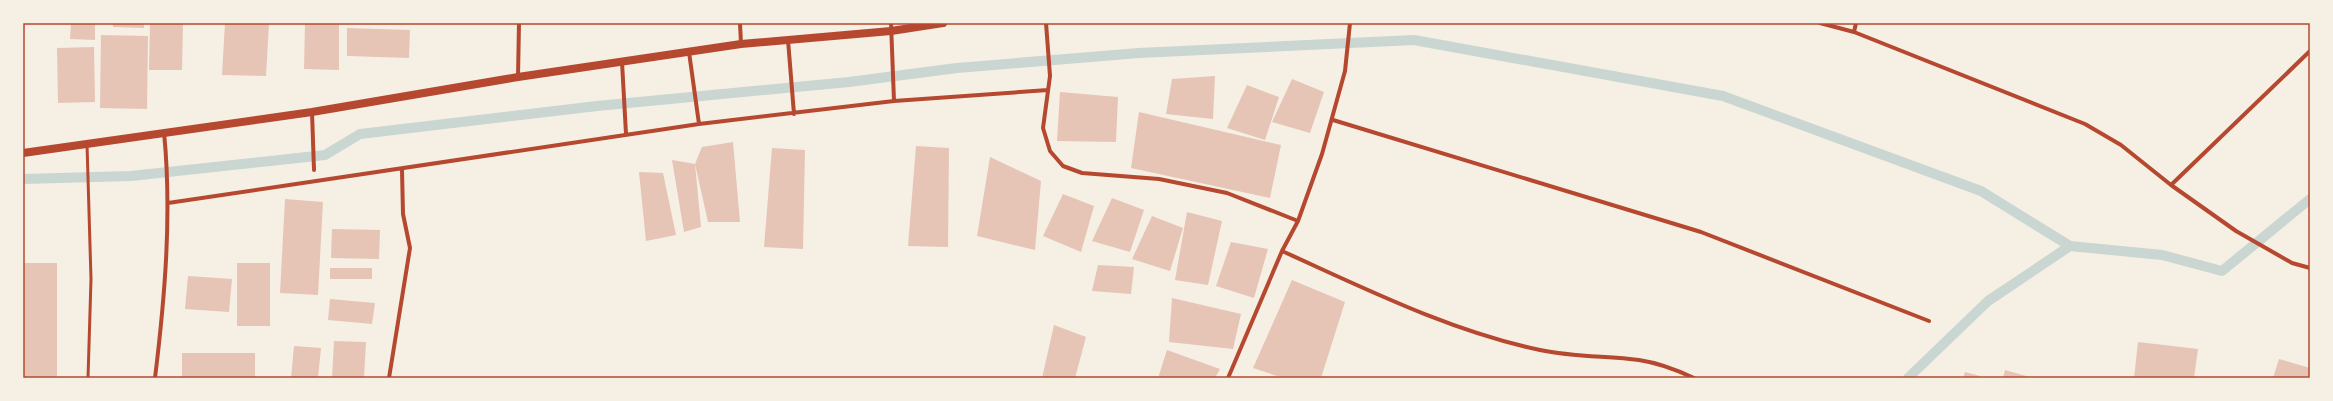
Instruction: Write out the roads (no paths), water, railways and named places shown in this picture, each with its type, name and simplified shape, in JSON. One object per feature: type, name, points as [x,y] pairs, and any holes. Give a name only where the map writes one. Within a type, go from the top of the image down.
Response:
[{"type":"main road","points":[[23,153],[87,142],[312,112],[518,77],[741,44],[788,40],[891,27],[943,23]]},
{"type":"street","points":[[518,77],[519,23]]},
{"type":"street","points":[[740,23],[741,44]]},
{"type":"street","points":[[1046,23],[1050,76],[1043,128],[1050,152],[1063,166],[1082,173],[1159,178],[1227,193],[1298,221]]},
{"type":"street","points":[[1228,378],[1282,251],[1298,221],[1333,120],[1345,71],[1350,23]]},
{"type":"street","points":[[1820,23],[1854,32],[2085,124],[2121,145],[2171,185],[2236,231],[2292,263],[2310,268]]},
{"type":"street","points":[[1854,32],[1856,23]]},
{"type":"street","points":[[891,27],[894,101]]},
{"type":"street","points":[[788,40],[794,114]]},
{"type":"street","points":[[2171,185],[2310,51]]},
{"type":"street","points":[[689,52],[699,124]]},
{"type":"street","points":[[622,62],[626,134]]},
{"type":"street","points":[[168,203],[402,170],[626,134],[699,124],[894,101],[1048,90]]},
{"type":"street","points":[[312,112],[314,170]]},
{"type":"street","points":[[1333,120],[1701,232],[1929,321]]},
{"type":"street","points":[[155,378],[167,252],[167,155],[164,132]]},
{"type":"street","points":[[389,378],[410,248],[404,214],[402,170]]},
{"type":"street","points":[[1282,251],[1406,306],[1500,339],[1541,350],[1639,360],[1672,368],[1694,378]]},
{"type":"lane","points":[[87,142],[89,164],[91,279],[88,378]]},
{"type":"waterway","points":[[23,179],[131,176],[325,155],[360,134],[597,106],[849,82],[957,68],[1139,53],[1414,40],[1723,96],[1981,191],[2070,246],[2162,255],[2222,271],[2310,199]]},
{"type":"waterway","points":[[1908,378],[1988,301],[2070,246]]}]
